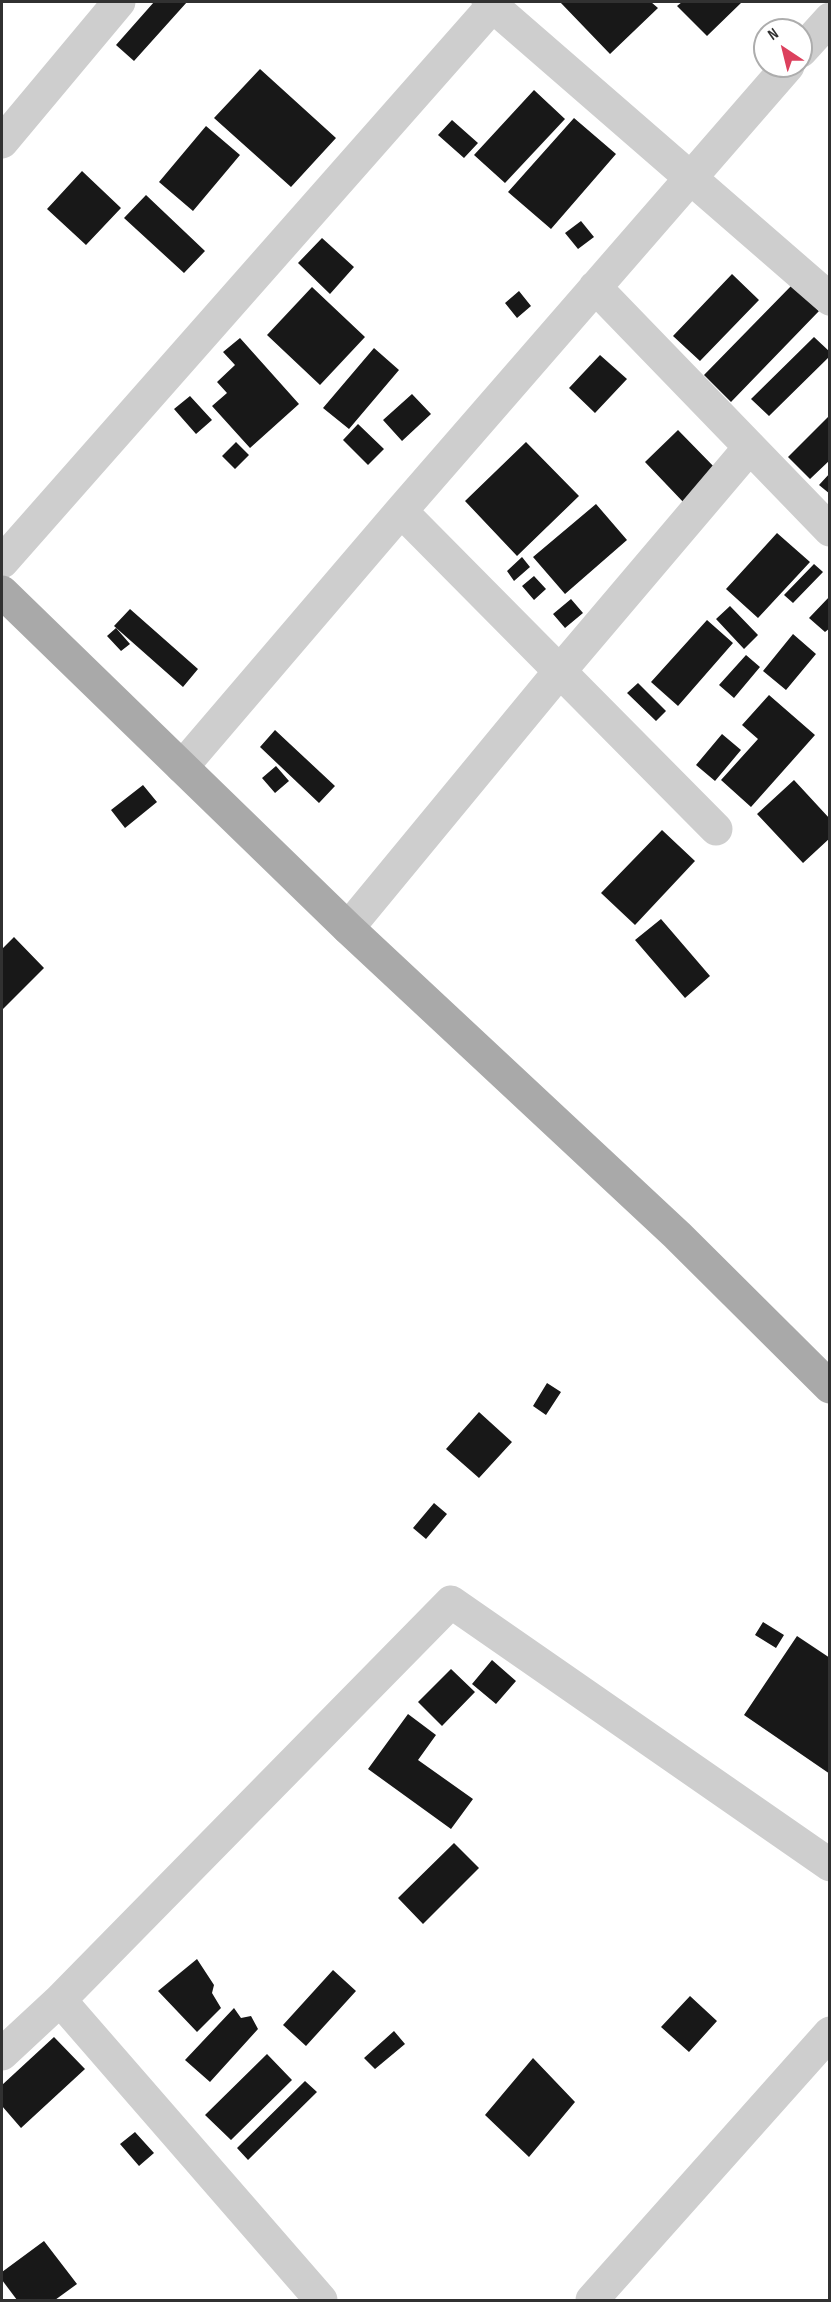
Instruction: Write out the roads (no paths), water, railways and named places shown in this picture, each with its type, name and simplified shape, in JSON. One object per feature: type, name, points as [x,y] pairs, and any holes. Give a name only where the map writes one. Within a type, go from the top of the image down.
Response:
[{"type":"main road","points":[[2,592],[348,928],[677,1235],[830,1387]]},
{"type":"street","points":[[2,142],[119,2]]},
{"type":"street","points":[[2,562],[492,3],[830,299]]},
{"type":"street","points":[[813,38],[830,19]]},
{"type":"street","points":[[182,768],[401,511],[778,78]]},
{"type":"street","points":[[595,287],[830,530]]},
{"type":"street","points":[[348,928],[560,671],[750,447]]},
{"type":"street","points":[[401,511],[716,829]]},
{"type":"street","points":[[2,2054],[60,2000],[451,1602],[830,1865]]},
{"type":"street","points":[[60,2000],[321,2301]]},
{"type":"street","points":[[592,2301],[830,2033]]}]
